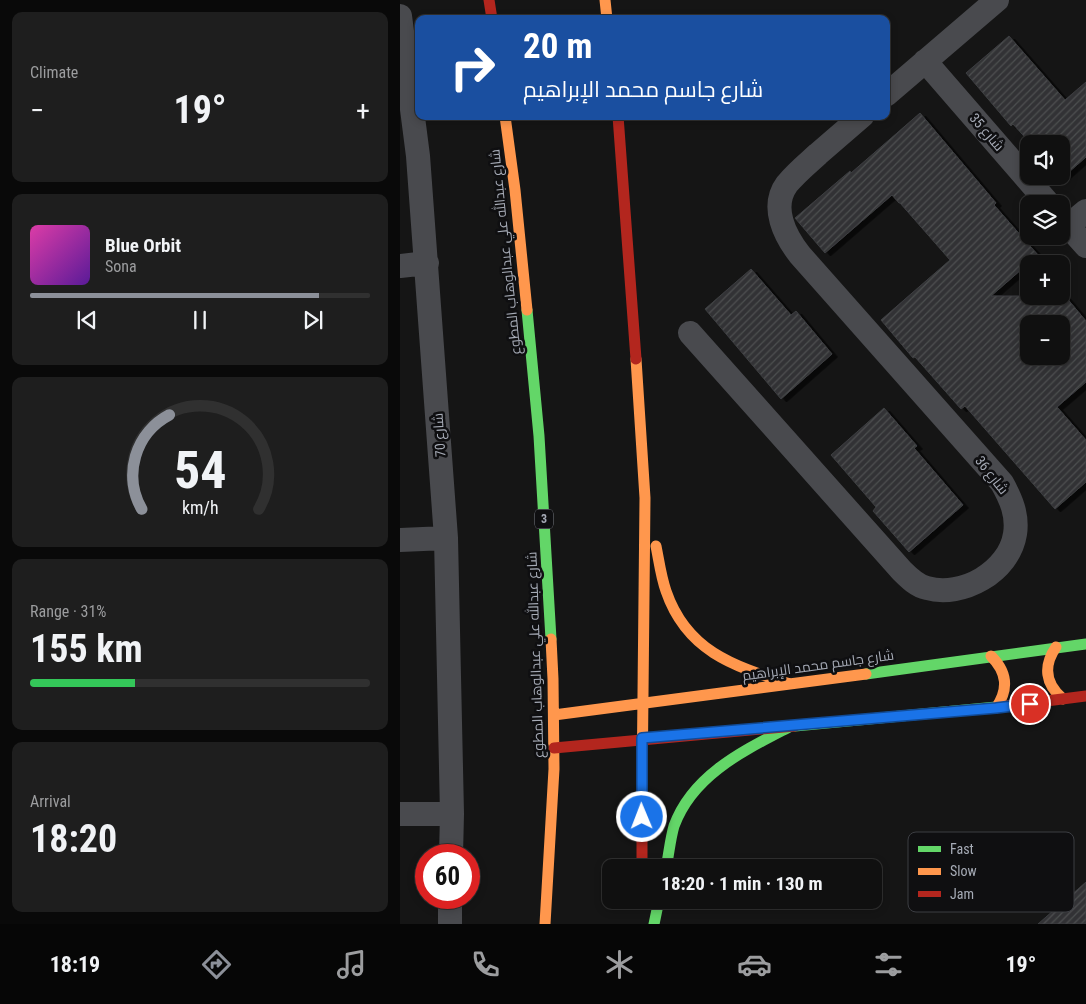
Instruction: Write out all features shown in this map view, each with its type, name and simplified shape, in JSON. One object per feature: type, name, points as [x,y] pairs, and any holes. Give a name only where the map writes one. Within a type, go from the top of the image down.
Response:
[{"type":"main road","points":[[489,0],[491,15]]},
{"type":"main road","points":[[605,0],[607,15]]},
{"type":"main road","name":"شارع عبدالله علي عبدالوهاب المطوع","points":[[506,120],[515,190],[539,436],[554,715],[545,924]]},
{"type":"main road","points":[[618,120],[645,498],[642,859]]},
{"type":"main road","points":[[645,498],[665,590],[678,619],[688,632],[699,644],[720,659],[732,665],[790,684]]},
{"type":"main road","name":"شارع جاسم محمد الإبراهيم","points":[[554,715],[1086,644]]},
{"type":"main road","points":[[1056,647],[1048,660],[1046,675],[1049,685],[1063,699]]},
{"type":"main road","points":[[991,656],[1004,671],[1006,681],[1006,691],[996,708]]},
{"type":"main road","points":[[554,748],[642,738],[996,708],[1086,696]]},
{"type":"main road","points":[[668,859],[675,824],[683,806],[698,785],[726,761],[791,726]]},
{"type":"main road","points":[[654,924],[657,909]]},
{"type":"street","points":[[890,92],[997,0]]},
{"type":"street","name":"شارع 70","points":[[400,16],[418,156],[446,538],[451,844]]},
{"type":"street","name":"شارع 35","points":[[925,61],[1041,195]]},
{"type":"street","name":"شارع 36","points":[[690,333],[912,581],[925,588],[956,590],[984,577],[1005,558],[1013,544],[1016,533],[1015,515],[1011,500],[1002,483],[800,255],[785,234],[781,222],[780,202],[786,186],[798,171],[857,120]]},
{"type":"street","points":[[1070,219],[1086,211]]},
{"type":"street","points":[[1070,228],[1086,246]]},
{"type":"street","points":[[400,266],[426,263]]},
{"type":"street","points":[[400,540],[446,538]]},
{"type":"street","points":[[400,814],[452,814]]},
{"type":"street","points":[[450,909],[450,924]]},
{"type":"building","points":[[1009,36],[1065,100],[1086,82],[1086,157],[1070,171],[1070,135],[1023,135],[1013,124],[1011,126],[966,73]]},
{"type":"building","points":[[920,113],[996,203],[994,205],[1020,235],[1020,245],[1029,245],[1038,255],[1020,255],[1020,271],[991,296],[1020,296],[1020,305],[1070,305],[1070,302],[1086,321],[1086,382],[1057,407],[1086,440],[1086,482],[1055,509],[965,406],[961,409],[915,357],[913,358],[881,320],[950,260],[900,203],[892,195],[825,253],[795,218],[850,171],[851,173]]},
{"type":"building","points":[[751,269],[791,315],[796,311],[832,354],[781,399],[705,309]]},
{"type":"building","points":[[884,408],[917,446],[914,448],[963,505],[909,552],[873,511],[876,507],[831,455]]},
{"type":"building","points":[[1086,882],[1086,924],[1038,924],[1052,912],[1074,912],[1074,892]]},
{"type":"traffic: fast","points":[[527,310],[539,436],[551,639]]},
{"type":"traffic: fast","points":[[866,674],[1086,644]]},
{"type":"traffic: fast","points":[[795,726],[1007,706]]},
{"type":"traffic: fast","points":[[667,859],[674,826],[683,808],[707,778],[739,754],[791,726]]},
{"type":"traffic: fast","points":[[654,924],[657,909]]},
{"type":"traffic: slow","points":[[605,0],[607,15]]},
{"type":"traffic: slow","points":[[506,120],[515,190],[527,310]]},
{"type":"traffic: slow","points":[[636,359],[645,498],[642,792]]},
{"type":"traffic: slow","points":[[656,546],[664,586],[675,612],[686,629],[715,654],[732,663],[790,684]]},
{"type":"traffic: slow","points":[[545,924],[554,769],[551,639]]},
{"type":"traffic: slow","points":[[1056,647],[1049,661],[1048,674],[1052,687],[1063,699]]},
{"type":"traffic: slow","points":[[991,656],[1000,668],[1004,681],[1003,694],[996,708]]},
{"type":"traffic: slow","points":[[554,715],[866,674]]},
{"type":"traffic: jam","points":[[489,0],[491,15]]},
{"type":"traffic: jam","points":[[618,120],[636,359]]},
{"type":"traffic: jam","points":[[1007,706],[1086,696]]},
{"type":"traffic: jam","points":[[554,748],[795,726]]},
{"type":"traffic: jam","points":[[642,792],[642,859]]},
{"type":"route","points":[[642,817],[642,738],[1030,704]]}]
